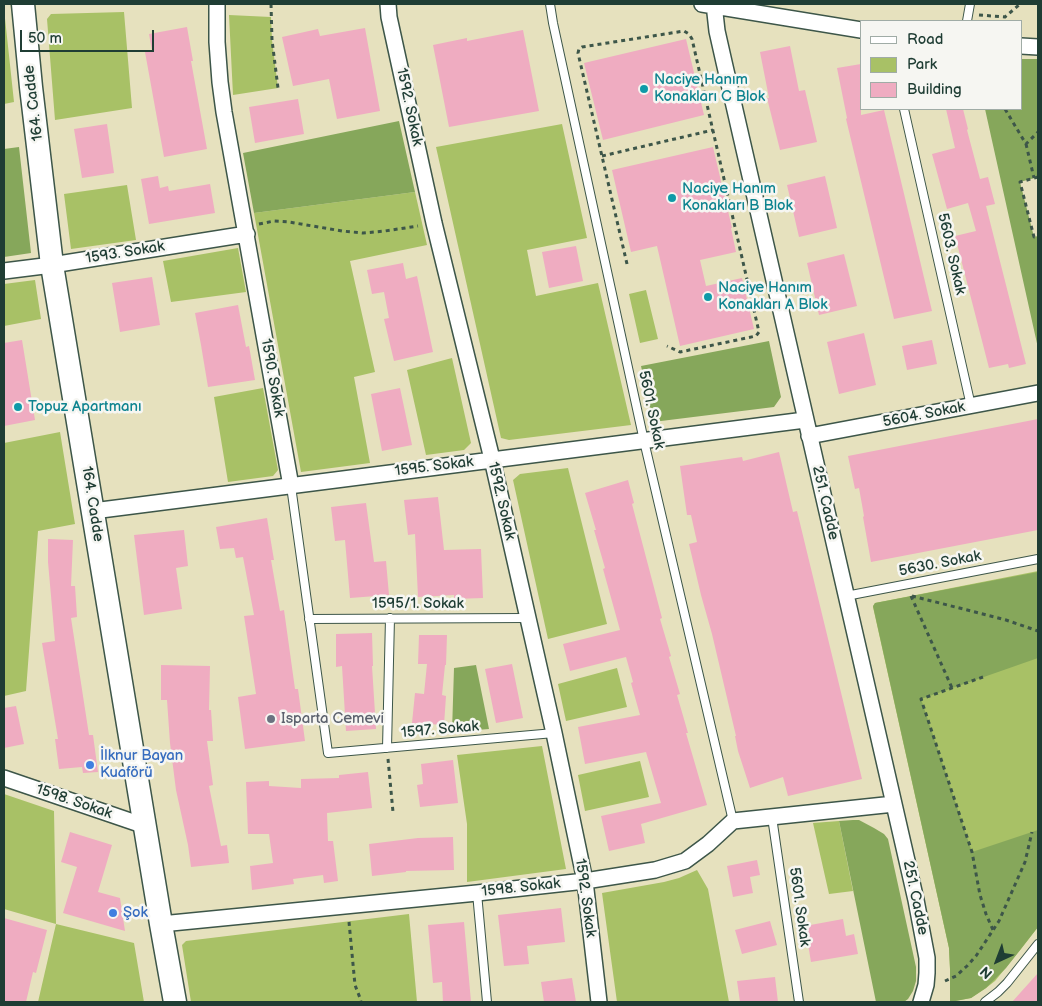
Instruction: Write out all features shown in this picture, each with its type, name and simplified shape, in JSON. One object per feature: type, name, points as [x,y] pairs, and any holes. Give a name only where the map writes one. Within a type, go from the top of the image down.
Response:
[{"type":"main road","name":"164. Cadde","points":[[23,4],[52,265],[161,924],[176,1002]]},
{"type":"street","name":"1590. Sokak","points":[[217,4],[220,82],[291,486]]},
{"type":"street","name":"1592. Sokak","points":[[388,4],[389,17],[434,223],[492,459],[554,733],[585,881],[599,1002]]},
{"type":"street","points":[[710,4],[860,30]]},
{"type":"street","name":"251. Cadde","points":[[710,4],[916,900],[927,958],[926,985],[921,1002]]},
{"type":"street","points":[[1022,46],[1038,47]]},
{"type":"street","name":"1593. Sokak","points":[[4,271],[52,265],[246,231]]},
{"type":"street","name":"5604. Sokak","points":[[809,436],[1038,393]]},
{"type":"street","name":"1595. Sokak","points":[[93,511],[805,420]]},
{"type":"street","name":"1598. Sokak","points":[[4,778],[145,826]]},
{"type":"street","points":[[734,821],[894,804]]},
{"type":"street","name":"1598. Sokak","points":[[161,924],[477,893],[585,881],[655,870],[685,861],[734,821]]},
{"type":"lane","name":"5601. Sokak","points":[[550,4],[644,441],[734,821]]},
{"type":"lane","points":[[968,17],[970,4]]},
{"type":"lane","name":"5603. Sokak","points":[[904,110],[971,406]]},
{"type":"lane","name":"1590. Sokak","points":[[291,486],[328,753]]},
{"type":"lane","name":"5630. Sokak","points":[[846,596],[1038,559]]},
{"type":"lane","points":[[387,748],[390,618]]},
{"type":"lane","name":"1595/1. Sokak","points":[[309,619],[527,618]]},
{"type":"lane","name":"1597. Sokak","points":[[328,753],[554,733]]},
{"type":"lane","name":"5601. Sokak","points":[[772,817],[799,1002]]},
{"type":"lane","points":[[477,893],[487,1002]]},
{"type":"lane","points":[[985,1002],[1007,983],[1038,944]]},
{"type":"path","points":[[271,4],[272,40],[278,88]]},
{"type":"path","points":[[968,17],[1005,17],[1020,4]]},
{"type":"path","points":[[627,264],[578,52],[582,47],[684,31],[692,39],[760,332],[756,336],[680,352],[667,346]]},
{"type":"path","points":[[1006,110],[1026,144],[1036,178],[1020,182],[1034,237],[1038,236]]},
{"type":"path","points":[[602,156],[713,130]]},
{"type":"path","points":[[1026,144],[1038,132]]},
{"type":"path","points":[[246,231],[274,221],[363,233],[434,223]]},
{"type":"path","points":[[952,688],[911,596],[1012,622],[1038,631]]},
{"type":"path","points":[[983,677],[921,699],[972,852],[980,895],[993,930]]},
{"type":"path","points":[[387,748],[393,812]]},
{"type":"path","points":[[945,981],[956,976],[976,956],[999,921],[1025,862],[1032,832]]},
{"type":"path","points":[[348,906],[355,985],[361,1002]]},
{"type":"green space","points":[[4,9],[14,102],[4,104]]},
{"type":"green space","points":[[124,12],[132,108],[55,120],[47,19],[51,14]]},
{"type":"green space","points":[[229,15],[271,17],[278,88],[233,95]]},
{"type":"green space","points":[[1022,59],[1038,59],[1038,177],[1020,182],[1034,237],[1038,236],[1038,348],[985,110],[1022,110]]},
{"type":"green space","points":[[399,121],[415,192],[254,213],[243,153]]},
{"type":"green space","points":[[562,124],[587,238],[527,250],[536,296],[598,283],[631,425],[509,440],[501,438],[436,147]]},
{"type":"green space","points":[[19,147],[31,253],[4,257],[4,149]]},
{"type":"green space","points":[[127,185],[136,240],[71,249],[64,194]]},
{"type":"green space","points":[[415,192],[427,245],[350,261],[375,372],[354,377],[370,463],[301,472],[254,213]]},
{"type":"green space","points":[[238,248],[246,292],[171,302],[163,261]]},
{"type":"green space","points":[[35,280],[41,319],[4,326],[4,284]]},
{"type":"green space","points":[[646,290],[658,339],[640,343],[629,294]]},
{"type":"green space","points":[[769,341],[781,397],[774,407],[653,422],[641,366]]},
{"type":"green space","points":[[452,358],[471,443],[464,450],[426,455],[407,370]]},
{"type":"green space","points":[[263,388],[278,470],[273,476],[228,482],[214,397]]},
{"type":"green space","points":[[60,432],[75,524],[38,531],[26,691],[4,696],[4,443]]},
{"type":"green space","points":[[568,468],[607,624],[548,639],[513,480],[520,474]]},
{"type":"green space","points":[[1038,571],[1038,927],[995,981],[971,998],[950,1002],[949,948],[873,607],[875,603]]},
{"type":"green space","points":[[1038,572],[1038,658],[921,699],[972,852],[1038,830],[1038,927],[1006,968],[986,988],[971,998],[950,1002],[949,948],[873,606],[875,603]]},
{"type":"green space","points":[[476,665],[489,729],[452,732],[454,668]]},
{"type":"green space","points":[[617,668],[627,707],[566,721],[558,684]]},
{"type":"green space","points":[[542,746],[566,869],[467,882],[467,824],[457,755]]},
{"type":"green space","points":[[640,761],[649,797],[585,811],[578,775]]},
{"type":"green space","points":[[4,794],[54,811],[56,924],[4,909]]},
{"type":"green space","points":[[859,820],[884,834],[888,839],[916,967],[916,981],[913,991],[904,1002],[876,1002],[839,821]]},
{"type":"green space","points":[[839,821],[853,891],[829,894],[813,823]]},
{"type":"green space","points":[[697,870],[708,889],[729,1002],[617,1002],[602,893],[664,882]]},
{"type":"green space","points":[[409,914],[417,1002],[191,1002],[182,945],[186,941]]},
{"type":"green space","points":[[56,924],[134,943],[144,1002],[38,1002]]},
{"type":"building","points":[[187,27],[193,61],[191,61],[207,149],[164,157],[145,52],[152,51],[149,34]]},
{"type":"building","points":[[365,28],[380,111],[337,119],[329,79],[293,86],[282,37],[318,29],[320,36]]},
{"type":"building","points":[[523,30],[539,111],[449,127],[433,45],[467,38],[467,41]]},
{"type":"building","name":"Naciye Hanım Konakları C Blok","points":[[686,39],[704,115],[603,140],[584,63]]},
{"type":"building","points":[[790,46],[799,91],[805,90],[817,142],[780,150],[767,98],[769,98],[760,52]]},
{"type":"building","points":[[860,64],[861,115],[884,110],[932,311],[894,319],[846,119],[837,68]]},
{"type":"building","points":[[298,99],[304,134],[255,143],[249,107]]},
{"type":"building","points":[[946,110],[963,110],[980,179],[988,177],[995,204],[986,206],[1026,364],[1009,368],[1008,364],[989,368],[955,236],[976,231],[968,203],[947,209],[932,154],[955,148]]},
{"type":"building","points":[[107,124],[114,173],[82,178],[74,129]]},
{"type":"building","points":[[713,147],[736,252],[700,260],[706,286],[742,278],[754,329],[680,346],[657,246],[631,252],[612,170]]},
{"type":"building","points":[[158,176],[160,188],[168,186],[169,191],[210,184],[215,213],[149,224],[141,179]]},
{"type":"building","points":[[825,176],[837,228],[799,237],[787,185]]},
{"type":"building","points":[[576,246],[583,281],[549,288],[542,252]]},
{"type":"building","points":[[844,254],[857,306],[819,315],[807,263]]},
{"type":"building","points":[[403,263],[406,279],[417,276],[433,352],[394,361],[384,319],[389,318],[384,292],[372,294],[367,270]]},
{"type":"building","points":[[152,277],[160,325],[120,332],[112,283]]},
{"type":"building","points":[[238,305],[246,347],[249,346],[255,380],[208,387],[195,313]]},
{"type":"building","points":[[864,333],[876,385],[839,394],[827,342]]},
{"type":"building","points":[[22,340],[35,420],[4,426],[4,343]]},
{"type":"building","points":[[932,340],[937,364],[907,370],[902,346]]},
{"type":"building","points":[[400,388],[412,445],[382,451],[371,394]]},
{"type":"building","points":[[1038,419],[1038,530],[871,562],[859,488],[855,489],[848,456]]},
{"type":"building","points":[[779,452],[793,512],[797,511],[862,779],[788,796],[783,777],[750,788],[738,751],[712,634],[689,544],[697,542],[691,515],[687,515],[680,466],[742,457],[743,461]]},
{"type":"building","points":[[628,480],[634,503],[632,504],[662,618],[660,619],[671,656],[669,657],[680,694],[677,695],[688,733],[686,733],[707,805],[641,824],[645,843],[609,851],[601,816],[661,803],[646,752],[585,764],[578,727],[640,715],[626,657],[570,671],[563,644],[620,630],[585,493]]},
{"type":"building","points":[[438,497],[444,550],[481,549],[483,598],[454,599],[454,595],[418,597],[415,534],[408,535],[404,500]]},
{"type":"building","points":[[366,503],[374,562],[386,561],[389,595],[350,598],[345,540],[335,541],[331,507]]},
{"type":"building","points":[[267,518],[274,560],[271,560],[280,611],[284,610],[295,689],[298,689],[305,741],[245,749],[238,697],[256,694],[244,616],[254,615],[243,557],[236,558],[234,548],[220,549],[216,527]]},
{"type":"building","points":[[184,530],[188,566],[176,568],[182,609],[144,615],[134,535]]},
{"type":"building","points":[[48,539],[73,540],[71,586],[75,586],[77,617],[71,618],[89,735],[93,735],[98,772],[83,773],[82,767],[59,769],[55,739],[58,739],[42,643],[55,641],[48,562]]},
{"type":"building","points":[[372,633],[376,729],[346,731],[342,666],[336,667],[336,634]]},
{"type":"building","points":[[419,635],[447,635],[442,695],[446,696],[444,725],[412,723],[415,693],[424,694],[427,664],[418,664]]},
{"type":"building","points":[[512,664],[523,718],[496,723],[485,669]]},
{"type":"building","points":[[161,665],[210,666],[209,710],[211,710],[213,741],[207,741],[213,785],[209,786],[221,846],[227,845],[229,863],[191,867],[176,790],[167,700],[161,700]]},
{"type":"building","points":[[16,706],[24,744],[4,748],[4,708]]},
{"type":"building","points":[[453,760],[458,803],[420,807],[417,785],[423,784],[421,764]]},
{"type":"building","points":[[368,772],[372,808],[327,813],[328,841],[333,841],[338,881],[324,883],[323,875],[293,879],[294,884],[252,890],[250,866],[273,863],[269,834],[248,834],[246,782],[269,781],[269,786],[301,788],[301,779],[339,778],[339,775]]},
{"type":"building","points":[[70,832],[112,845],[98,892],[120,898],[125,931],[63,913],[77,867],[61,862]]},
{"type":"building","points":[[453,837],[454,870],[406,871],[372,876],[369,844],[418,838]]},
{"type":"building","points":[[757,860],[760,875],[750,877],[753,893],[733,897],[727,866]]},
{"type":"building","points":[[561,908],[565,942],[527,946],[529,964],[504,966],[498,915]]},
{"type":"building","points":[[4,918],[47,930],[36,973],[33,972],[26,1002],[4,1002]]},
{"type":"building","points":[[843,919],[846,936],[854,934],[858,954],[811,962],[805,926]]},
{"type":"building","points":[[770,921],[777,945],[742,954],[735,930]]},
{"type":"building","points":[[464,922],[471,1002],[443,1002],[442,982],[433,983],[428,925]]},
{"type":"building","points":[[1038,973],[1038,1002],[1012,1002]]},
{"type":"building","points":[[775,977],[778,1002],[740,1002],[737,981]]},
{"type":"building","points":[[572,978],[576,1002],[544,1002],[541,982]]},
{"type":"place","name":"Naciye Hanım Konakları C Blok","points":[[644,89]]},
{"type":"place","name":"Naciye Hanım Konakları B Blok","points":[[672,198]]},
{"type":"place","name":"Naciye Hanım Konakları A Blok","points":[[708,297]]},
{"type":"place","name":"Topuz Apartmanı","points":[[18,407]]},
{"type":"place","name":"Isparta Cemevi","points":[[271,719]]},
{"type":"place","name":"İlknur Bayan Kuaförü","points":[[90,765]]},
{"type":"place","name":"Şok","points":[[113,913]]}]
